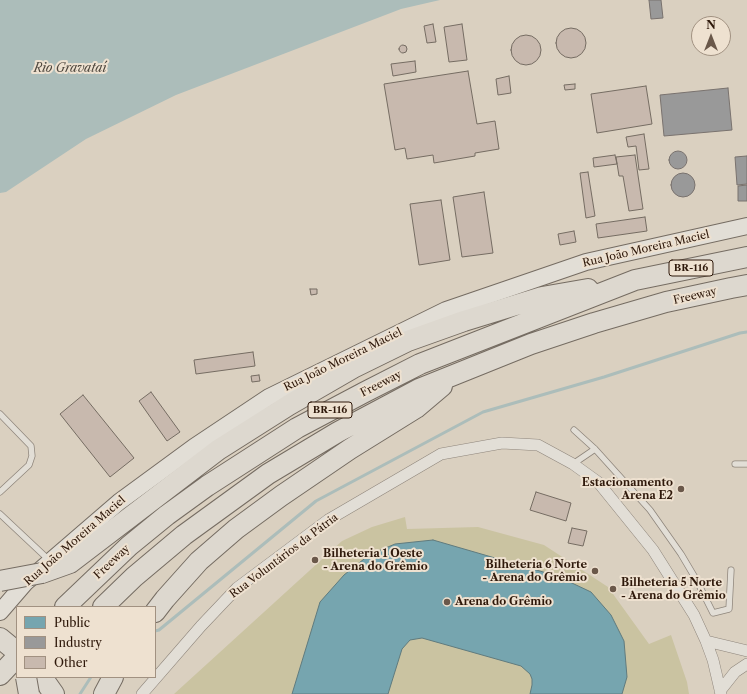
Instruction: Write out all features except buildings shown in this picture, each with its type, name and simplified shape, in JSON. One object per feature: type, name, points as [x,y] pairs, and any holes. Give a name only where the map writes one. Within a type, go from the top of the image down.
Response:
[{"type":"highway","name":"Freeway","points":[[66,606],[129,546],[166,515],[207,486],[297,428],[420,364],[635,280],[747,257]]},
{"type":"highway","points":[[0,581],[42,573],[70,563],[218,450],[289,405],[353,368],[408,341],[464,321],[542,297],[635,280]]},
{"type":"highway","name":"Freeway","points":[[104,606],[134,577],[184,535],[268,474],[345,428],[419,389],[531,344],[594,323],[666,302],[747,285]]},
{"type":"highway","points":[[160,606],[199,562],[236,529],[350,449],[416,408],[455,374]]},
{"type":"highway","points":[[0,638],[16,651]]},
{"type":"highway","points":[[0,676],[16,658]]},
{"type":"highway","points":[[26,678],[29,694]]},
{"type":"highway","points":[[18,694],[33,678]]},
{"type":"highway","points":[[43,678],[54,694]]},
{"type":"highway","points":[[104,694],[113,678]]},
{"type":"street","name":"Rua João Moreira Maciel","points":[[0,612],[25,583],[119,502],[194,447],[269,397],[446,310],[586,262],[747,226]]},
{"type":"street","name":"Rua Voluntários da Pátria","points":[[145,691],[201,626],[237,588],[328,520],[441,454],[502,443],[538,445],[573,464]]},
{"type":"street","points":[[573,464],[598,482],[653,550],[694,615],[713,660],[720,692]]},
{"type":"street","points":[[706,641],[747,651]]},
{"type":"street","points":[[720,692],[735,672],[747,664]]},
{"type":"lane","points":[[0,414],[31,446],[32,456],[29,465],[0,492]]},
{"type":"lane","points":[[574,430],[595,449],[650,510],[665,530],[697,581],[713,613],[729,609],[730,570]]},
{"type":"lane","points":[[573,464],[595,449]]},
{"type":"lane","points":[[735,464],[747,464]]},
{"type":"lane","points":[[0,514],[51,561]]},
{"type":"shaded area","name":"Arena do Grêmio","points":[[405,517],[407,529],[478,527],[544,545],[608,587],[649,644],[671,635],[687,682],[689,694],[174,694],[342,541],[372,527]]},
{"type":"water","name":"Rio Gravataí","points":[[0,0],[440,0],[401,9],[176,95],[86,139],[6,192],[0,193]]},
{"type":"waterway","points":[[156,631],[159,630],[316,501],[483,412],[604,377],[747,332]]},
{"type":"waterway","points":[[80,694],[90,678]]},
{"type":"place","name":"Estacionamento Arena E2","points":[[681,489]]},
{"type":"place","name":"Bilheteria 1 Oeste - Arena do Grêmio","points":[[315,560]]},
{"type":"place","name":"Bilheteria 6 Norte - Arena do Grêmio","points":[[595,571]]},
{"type":"place","name":"Bilheteria 5 Norte - Arena do Grêmio","points":[[613,589]]},
{"type":"place","name":"Arena do Grêmio","points":[[447,602]]}]
